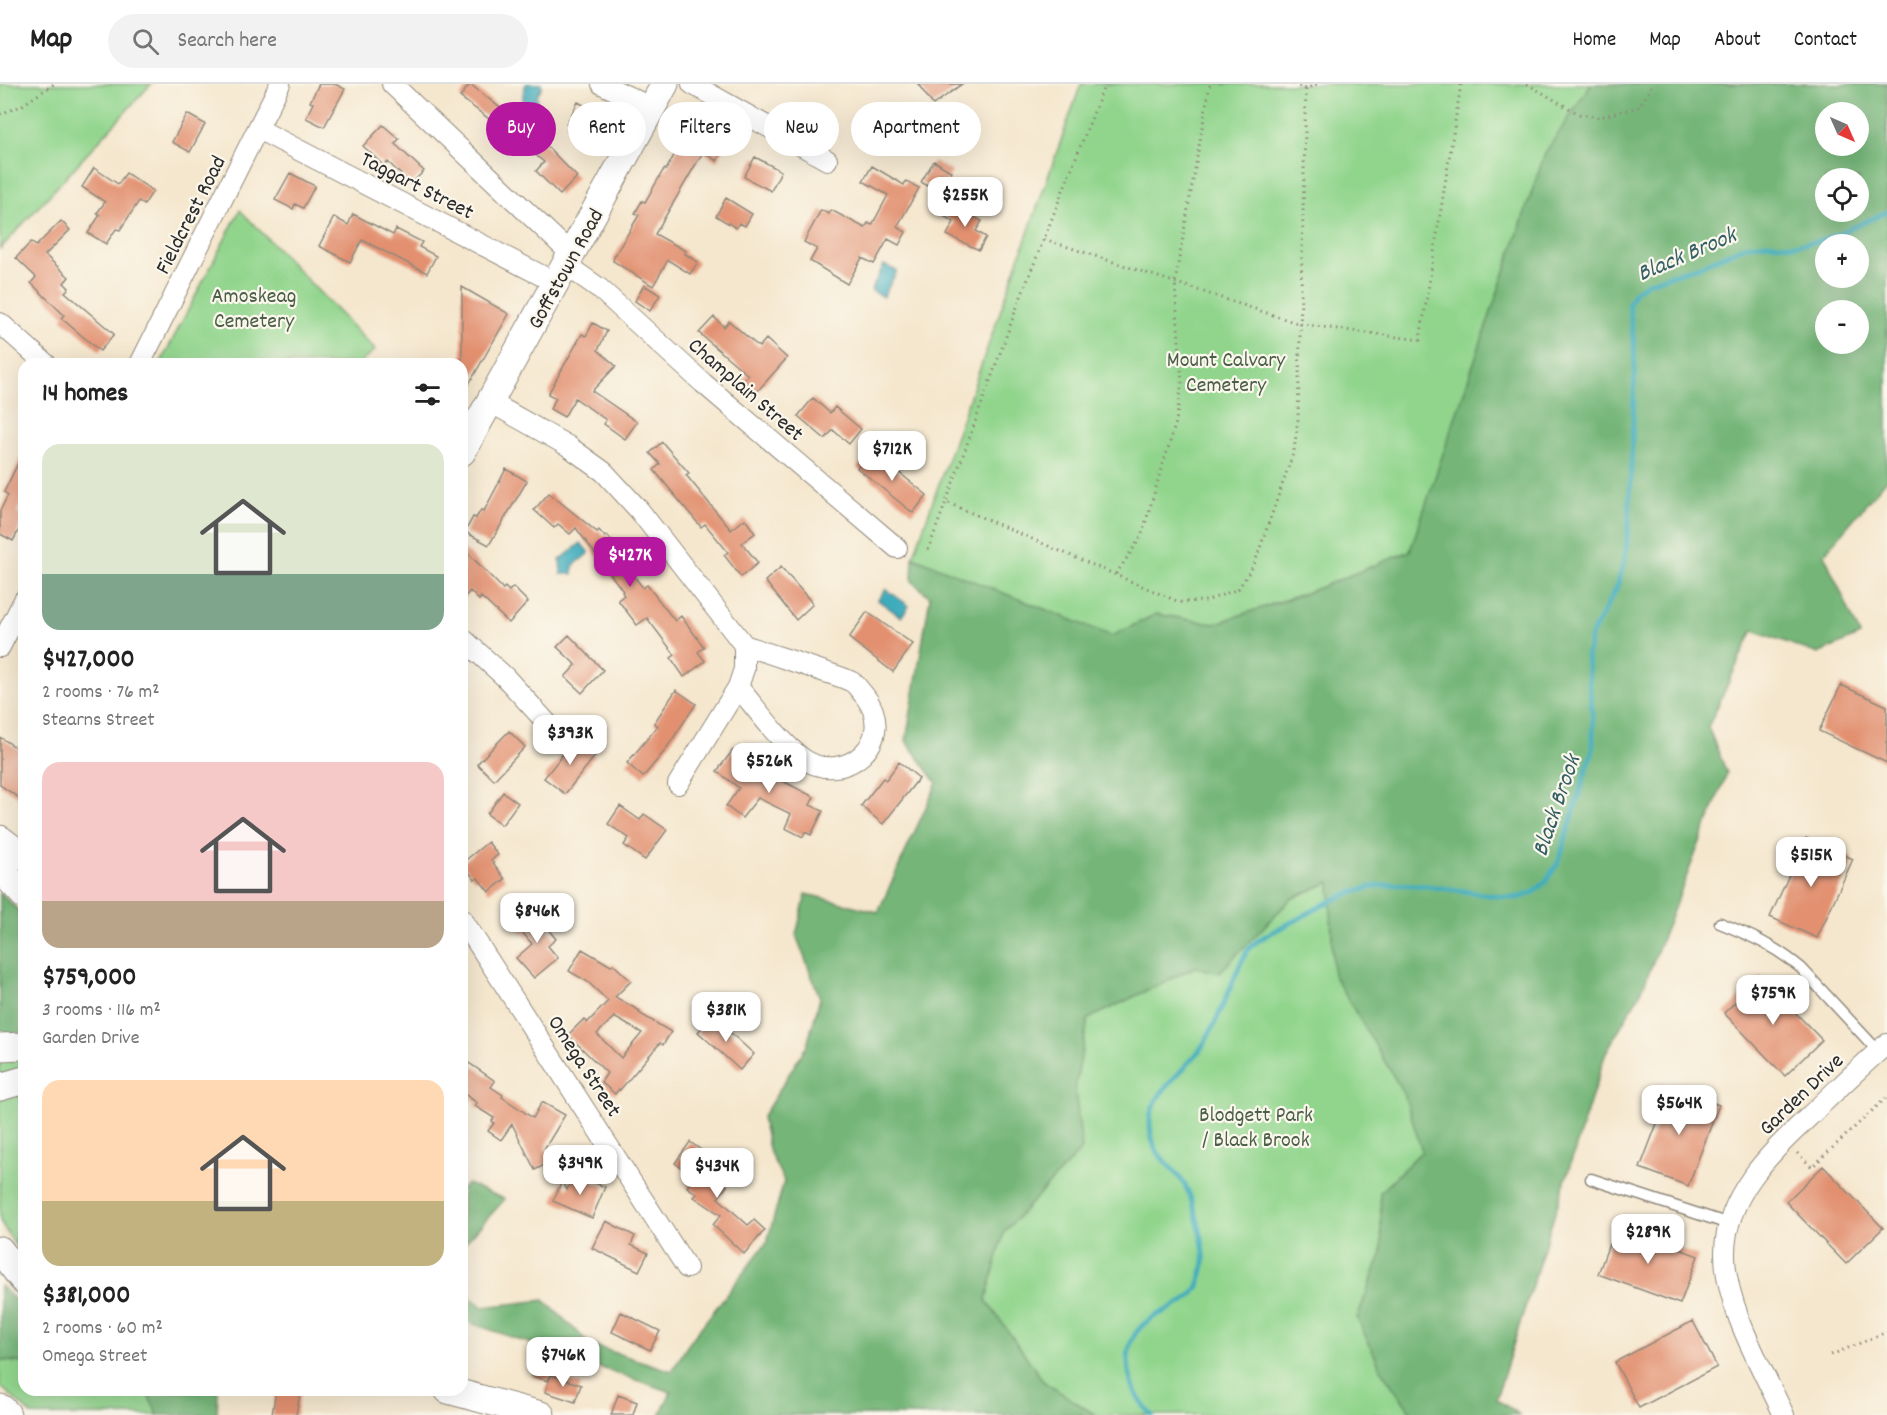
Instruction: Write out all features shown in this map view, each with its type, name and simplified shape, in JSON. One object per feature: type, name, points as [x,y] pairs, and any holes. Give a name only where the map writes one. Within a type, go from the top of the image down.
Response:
[{"type":"highway","points":[[0,1411],[4,1415]]},
{"type":"main road","name":"Goffstown Road","points":[[468,441],[665,84]]},
{"type":"main road","points":[[0,839],[18,852]]},
{"type":"main road","points":[[0,869],[18,888]]},
{"type":"main road","points":[[0,1047],[18,1046]]},
{"type":"main road","points":[[0,1087],[18,1082]]},
{"type":"main road","points":[[0,1250],[18,1273]]},
{"type":"main road","points":[[468,1395],[541,1415]]},
{"type":"street","name":"Fieldcrest Road","points":[[143,358],[280,84]]},
{"type":"street","points":[[392,84],[564,267]]},
{"type":"street","points":[[602,84],[652,108]]},
{"type":"street","points":[[692,84],[827,160]]},
{"type":"street","name":"Taggart Street","points":[[258,129],[564,267]]},
{"type":"street","name":"Champlain Street","points":[[564,267],[599,288],[728,405],[897,548]]},
{"type":"street","points":[[0,322],[39,358]]},
{"type":"street","points":[[490,402],[568,446],[604,472],[639,510],[744,645],[853,682],[868,701],[875,721],[874,740],[861,758],[846,765],[824,767],[803,759],[738,687]]},
{"type":"street","points":[[0,647],[18,612]]},
{"type":"street","points":[[468,643],[505,677],[558,735]]},
{"type":"street","points":[[678,784],[738,687],[744,669],[744,645]]},
{"type":"street","name":"Omega Street","points":[[468,928],[687,1268]]},
{"type":"street","name":"Garden Drive","points":[[1784,1415],[1746,1334],[1731,1294],[1725,1253],[1729,1224],[1747,1184],[1762,1164],[1779,1145],[1882,1048]]},
{"type":"lane","points":[[1720,923],[1759,939],[1788,957],[1882,1048]]},
{"type":"lane","points":[[1591,1179],[1729,1224]]},
{"type":"path","points":[[0,114],[21,106],[54,84]]},
{"type":"path","points":[[928,550],[1015,312],[1105,84]]},
{"type":"path","points":[[1116,574],[1141,537],[1176,422],[1182,383],[1174,282],[1210,84]]},
{"type":"path","points":[[1293,84],[1306,89],[1317,84]]},
{"type":"path","points":[[1044,239],[1300,324],[1420,340],[1461,84]]},
{"type":"path","points":[[1527,84],[1579,114],[1600,117],[1638,107],[1650,90],[1651,84]]},
{"type":"path","points":[[946,502],[1179,602],[1206,601],[1238,589],[1254,565],[1294,451],[1298,419],[1306,89]]},
{"type":"path","points":[[1797,1153],[1812,1167],[1887,1097]]},
{"type":"path","points":[[1831,1355],[1887,1332]]},
{"type":"green space","points":[[0,84],[151,84],[0,249]]},
{"type":"green space","name":"Mount Calvary Cemetery","points":[[1081,84],[1591,84],[1545,154],[1411,551],[1309,592],[1214,624],[1156,614],[1113,637],[913,557]]},
{"type":"green space","name":"Blodgett Park / Black Brook","points":[[1591,84],[1887,84],[1887,479],[1824,554],[1860,635],[1818,654],[1753,630],[1708,727],[1727,773],[1642,990],[1606,1052],[1496,1399],[1520,1415],[1413,1415],[1383,1373],[1357,1318],[1382,1252],[1380,1192],[1422,1151],[1404,1094],[1333,974],[1330,882],[1291,899],[1219,973],[1195,967],[1088,1019],[1075,1089],[1082,1149],[1004,1232],[986,1300],[1044,1382],[1096,1415],[660,1415],[671,1392],[468,1322],[468,1296],[483,1307],[544,1300],[591,1345],[672,1371],[689,1343],[767,1242],[784,1181],[770,1153],[762,1118],[807,1045],[820,998],[796,935],[806,894],[878,912],[937,783],[906,741],[930,597],[912,581],[913,557],[1112,636],[1156,614],[1214,624],[1309,592],[1410,551],[1545,153]]},
{"type":"green space","name":"Blodgett Park / Black Brook","points":[[1624,84],[1887,84],[1887,340],[1748,522],[1472,1391],[1502,1415],[918,1415],[1116,684],[1422,568]]},
{"type":"green space","name":"Amoskeag Cemetery","points":[[240,210],[375,350],[366,358],[163,358]]},
{"type":"green space","points":[[0,892],[18,910],[18,1036],[0,1036]]},
{"type":"green space","points":[[18,1055],[18,1070],[0,1076],[0,1059]]},
{"type":"green space","points":[[18,1092],[18,1230],[15,1245],[0,1221],[0,1097]]},
{"type":"green space","points":[[468,1184],[505,1199],[468,1239]]},
{"type":"green space","points":[[18,1230],[18,1248],[15,1245]]},
{"type":"green space","points":[[0,1286],[18,1302],[18,1362],[0,1360]]},
{"type":"green space","points":[[0,1360],[18,1362],[18,1396],[148,1396],[158,1415],[32,1415],[0,1386]]},
{"type":"green space","points":[[148,1396],[218,1396],[217,1415],[158,1415]]},
{"type":"water","points":[[526,84],[541,84],[537,102],[523,102]]},
{"type":"water","points":[[884,265],[897,271],[883,297],[871,290]]},
{"type":"water","points":[[581,543],[589,553],[573,566],[573,574],[561,574],[560,560]]},
{"type":"water","points":[[886,589],[909,606],[901,617],[878,600]]},
{"type":"building","points":[[319,84],[335,84],[345,89],[324,127],[306,118],[313,103],[310,102]]},
{"type":"building","points":[[470,84],[493,102],[486,102],[486,117],[460,97]]},
{"type":"building","points":[[918,84],[962,84],[937,102],[931,102]]},
{"type":"building","points":[[187,114],[205,124],[190,152],[172,142]]},
{"type":"building","points":[[383,125],[399,139],[395,144],[424,171],[411,184],[388,162],[384,166],[363,146]]},
{"type":"building","points":[[556,155],[577,177],[560,195],[536,171],[544,162],[537,156]]},
{"type":"building","points":[[674,156],[701,156],[655,234],[686,251],[684,253],[698,262],[690,274],[668,260],[653,286],[613,261],[639,215],[635,213],[642,201],[645,202],[664,169],[666,170]]},
{"type":"building","points":[[709,156],[720,156],[717,161]]},
{"type":"building","points":[[755,157],[781,171],[771,191],[744,177]]},
{"type":"building","points":[[934,161],[952,172],[939,193],[921,182]]},
{"type":"building","points":[[872,166],[904,185],[906,181],[919,188],[897,227],[906,232],[899,245],[888,239],[874,264],[862,258],[847,284],[810,261],[817,249],[804,242],[821,210],[829,214],[831,210],[865,228],[868,223],[872,225],[888,195],[863,181]]},
{"type":"building","points":[[94,168],[118,184],[126,173],[153,191],[144,205],[139,201],[120,230],[116,229],[106,244],[88,233],[100,215],[97,213],[105,202],[82,187]]},
{"type":"building","points":[[290,173],[315,186],[303,208],[295,204],[293,209],[275,200]]},
{"type":"building","points":[[726,198],[752,214],[745,226],[739,223],[736,228],[716,216]]},
{"type":"building","points":[[952,205],[982,221],[976,231],[986,237],[979,250],[947,235],[954,222],[945,217]]},
{"type":"building","points":[[353,214],[393,235],[396,229],[422,242],[419,247],[436,256],[427,273],[362,240],[350,262],[319,246],[334,217],[348,225]]},
{"type":"building","points":[[61,221],[70,230],[45,255],[69,277],[64,283],[69,288],[65,292],[114,334],[100,351],[61,318],[64,315],[31,283],[36,277],[16,258],[31,242],[36,246]]},
{"type":"building","points":[[644,285],[660,295],[650,311],[635,301]]},
{"type":"building","points":[[462,287],[509,314],[468,386],[468,358],[462,358]]},
{"type":"building","points":[[714,317],[724,327],[729,321],[759,347],[766,339],[787,358],[754,395],[741,383],[748,375],[699,333]]},
{"type":"building","points":[[593,323],[607,331],[598,350],[616,366],[592,391],[637,422],[625,439],[604,424],[606,420],[575,398],[564,417],[550,409],[556,398],[548,394],[582,334],[586,336]]},
{"type":"building","points":[[813,398],[830,413],[835,407],[861,429],[849,444],[833,430],[825,439],[798,416]]},
{"type":"building","points":[[662,442],[689,473],[686,475],[731,530],[745,519],[755,533],[742,543],[758,563],[741,577],[724,555],[728,552],[705,524],[701,527],[654,470],[660,464],[650,453]]},
{"type":"building","points":[[871,450],[927,495],[913,513],[857,468]]},
{"type":"building","points":[[18,463],[18,531],[13,541],[0,534],[0,511],[8,495],[4,492]]},
{"type":"building","points":[[506,469],[527,481],[489,545],[468,534],[468,526],[473,517],[476,518],[481,510],[484,511]]},
{"type":"building","points":[[549,493],[597,532],[599,530],[605,537],[607,535],[620,551],[617,554],[643,588],[647,585],[675,621],[681,616],[704,647],[698,652],[705,661],[684,677],[671,658],[675,655],[647,618],[637,625],[618,600],[624,595],[623,591],[576,528],[570,534],[558,524],[554,528],[534,510]]},
{"type":"building","points":[[468,553],[503,589],[505,587],[509,591],[513,587],[528,602],[509,623],[481,597],[479,600],[470,591],[468,593]]},
{"type":"building","points":[[781,567],[813,604],[796,620],[765,581]]},
{"type":"building","points":[[867,612],[913,644],[893,672],[849,638]]},
{"type":"building","points":[[569,635],[603,670],[582,693],[565,677],[576,665],[557,647]]},
{"type":"building","points":[[1841,685],[1887,706],[1887,763],[1819,731]]},
{"type":"building","points":[[676,690],[696,704],[664,752],[643,777],[627,763],[658,726],[654,723]]},
{"type":"building","points":[[509,731],[525,747],[494,780],[477,764]]},
{"type":"building","points":[[0,737],[18,749],[18,797],[0,785]]},
{"type":"building","points":[[572,737],[595,756],[565,794],[544,778],[565,752],[562,749]]},
{"type":"building","points":[[733,750],[749,762],[751,759],[775,777],[814,797],[810,805],[823,811],[811,835],[805,832],[803,837],[785,828],[791,814],[758,798],[742,818],[726,806],[739,788],[717,771]]},
{"type":"building","points":[[899,762],[919,778],[883,824],[861,806],[883,778],[886,780]]},
{"type":"building","points":[[503,792],[518,803],[502,825],[487,814]]},
{"type":"building","points":[[620,806],[640,820],[644,814],[667,830],[645,860],[624,845],[629,838],[608,824]]},
{"type":"building","points":[[1806,838],[1853,859],[1817,938],[1770,917]]},
{"type":"building","points":[[488,842],[498,855],[491,860],[505,879],[489,892],[478,878],[475,880],[468,871],[468,858]]},
{"type":"building","points":[[538,908],[552,924],[547,928],[556,939],[548,946],[558,958],[534,978],[516,958],[532,944],[517,926]]},
{"type":"building","points":[[582,949],[611,966],[613,964],[631,981],[615,997],[671,1032],[663,1045],[660,1043],[615,1094],[601,1082],[607,1073],[568,1035],[584,1019],[587,1023],[608,1001],[588,982],[569,971]],"holes":[[[614,1017],[642,1033],[621,1058],[597,1034]]]},
{"type":"building","points":[[1761,977],[1822,1040],[1785,1076],[1724,1013]]},
{"type":"building","points":[[712,1016],[754,1054],[740,1070],[698,1032]]},
{"type":"building","points":[[468,1064],[495,1081],[491,1087],[533,1118],[542,1102],[565,1115],[545,1148],[552,1161],[535,1170],[512,1124],[501,1140],[488,1131],[494,1123],[492,1121],[494,1118],[475,1106],[477,1103],[468,1096]]},
{"type":"building","points":[[1671,1087],[1719,1105],[1688,1186],[1640,1168]]},
{"type":"building","points":[[690,1142],[711,1157],[707,1164],[719,1172],[716,1177],[727,1186],[718,1198],[748,1225],[754,1220],[765,1230],[744,1254],[713,1225],[721,1215],[694,1197],[697,1194],[687,1187],[694,1177],[675,1163]]},
{"type":"building","points":[[1823,1166],[1883,1228],[1846,1264],[1786,1202]]},
{"type":"building","points":[[574,1174],[605,1187],[592,1218],[553,1201],[562,1181],[567,1190]]},
{"type":"building","points":[[606,1221],[635,1236],[631,1245],[648,1253],[639,1271],[592,1248]]},
{"type":"building","points":[[1616,1225],[1698,1256],[1680,1304],[1598,1274]]},
{"type":"building","points":[[621,1312],[660,1331],[650,1350],[612,1332]]},
{"type":"building","points":[[1693,1321],[1717,1367],[1639,1408],[1615,1362]]},
{"type":"building","points":[[537,1363],[552,1368],[548,1381],[532,1376]]},
{"type":"building","points":[[551,1375],[581,1385],[575,1402],[545,1392]]},
{"type":"building","points":[[618,1395],[637,1402],[633,1415],[611,1415]]},
{"type":"building","points":[[275,1396],[300,1396],[296,1415],[272,1415]]},
{"type":"waterway","name":"Black Brook","points":[[1152,1415],[1143,1405],[1131,1380],[1128,1354],[1132,1341],[1138,1330],[1149,1320],[1186,1300],[1198,1287],[1202,1276],[1204,1255],[1198,1224],[1186,1187],[1154,1145],[1151,1135],[1151,1111],[1163,1091],[1203,1045],[1248,950],[1264,936],[1322,906],[1364,889],[1401,884],[1420,885],[1517,898],[1533,893],[1545,882],[1558,863],[1593,749],[1587,656],[1591,636],[1617,587],[1625,558],[1629,520],[1635,370],[1629,304],[1635,291],[1649,282],[1700,266],[1748,245],[1768,243],[1795,245],[1824,240],[1887,212]]}]
